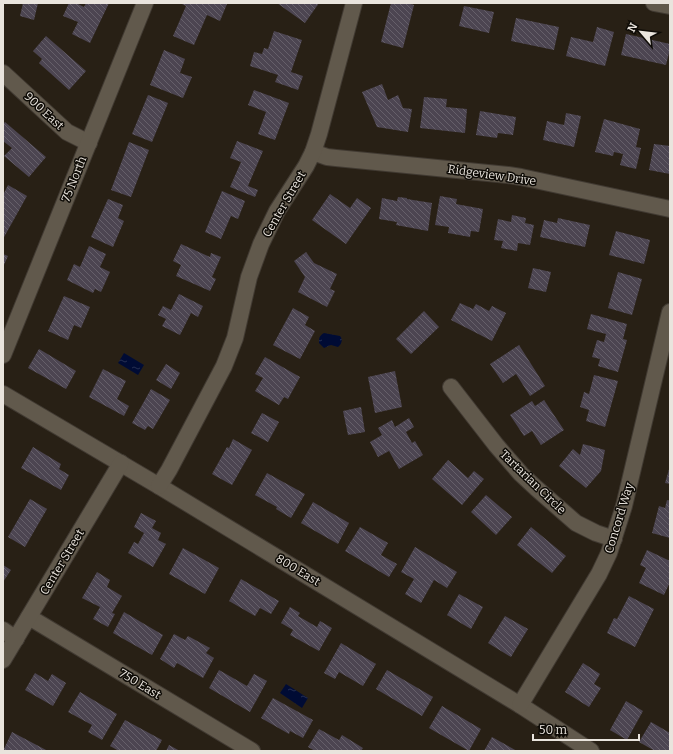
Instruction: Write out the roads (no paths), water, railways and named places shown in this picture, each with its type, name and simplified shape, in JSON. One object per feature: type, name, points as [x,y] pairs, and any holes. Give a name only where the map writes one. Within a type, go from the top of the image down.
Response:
[{"type":"street","name":"75 North","points":[[3,355],[145,3]]},
{"type":"street","name":"Center Street","points":[[160,486],[229,356],[235,338],[249,278],[268,228],[313,152],[354,3]]},
{"type":"street","points":[[654,3],[670,6]]},
{"type":"street","name":"900 East","points":[[3,73],[67,132],[88,143]]},
{"type":"street","name":"Ridgeview Drive","points":[[313,152],[336,158],[521,177],[670,209]]},
{"type":"street","name":"Concord Way","points":[[520,705],[599,574],[610,553],[624,506],[670,312]]},
{"type":"street","name":"Tartarian Circle","points":[[451,387],[496,445],[521,474],[536,488],[576,523],[596,533],[614,539]]},
{"type":"street","name":"800 East","points":[[3,394],[160,486],[520,705],[591,751]]},
{"type":"street","name":"Center Street","points":[[3,660],[9,634],[29,617],[121,463]]},
{"type":"street","name":"750 East","points":[[29,617],[252,751]]},
{"type":"water","points":[[324,333],[341,337],[342,340],[338,347],[331,345],[324,348],[319,343],[321,335]]},
{"type":"water","points":[[124,353],[144,365],[138,375],[118,363]]},
{"type":"water","points":[[286,684],[308,698],[302,708],[280,693]]}]
